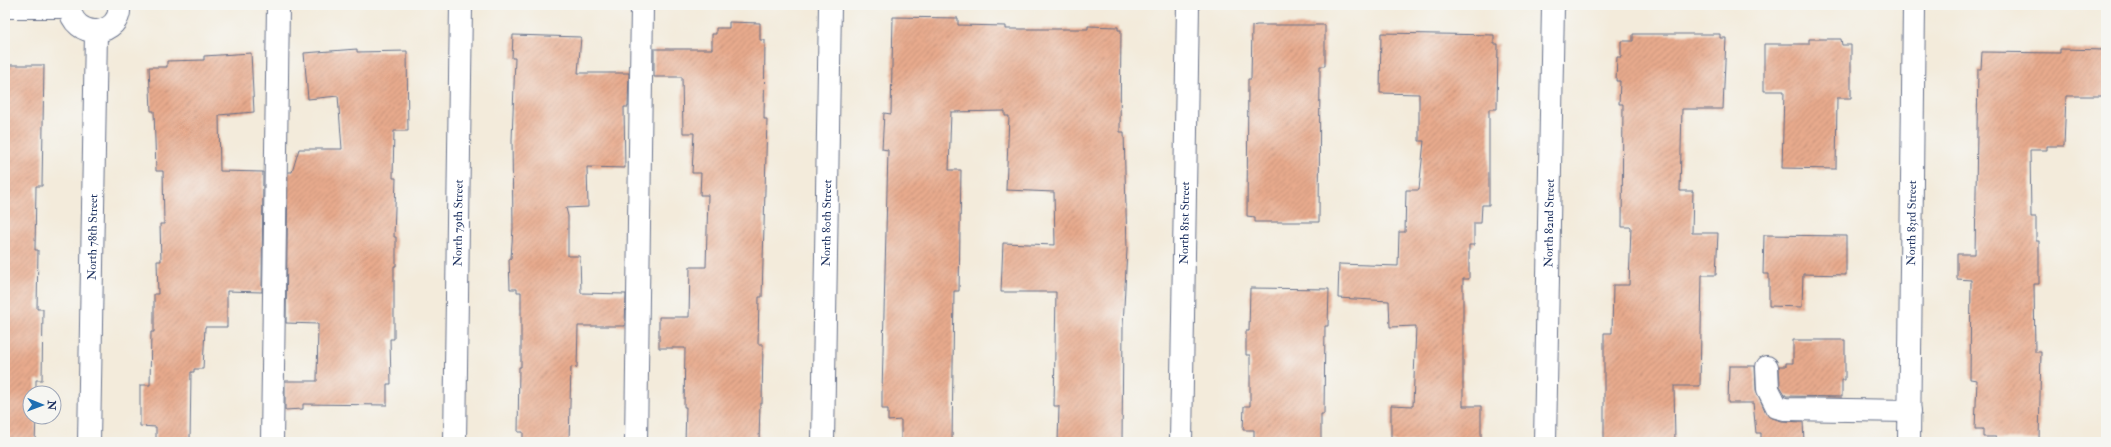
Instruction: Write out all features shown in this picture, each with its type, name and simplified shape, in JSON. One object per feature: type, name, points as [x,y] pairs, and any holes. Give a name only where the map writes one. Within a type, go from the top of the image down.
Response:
[{"type":"street","points":[[5,7],[69,6],[73,21],[79,27],[87,31],[96,32],[105,29],[112,24],[117,17],[119,5],[126,5]]},
{"type":"street","points":[[272,442],[278,5]]},
{"type":"street","name":"North 79th Street","points":[[455,442],[462,5]]},
{"type":"street","points":[[636,442],[642,5]]},
{"type":"street","name":"North 80th Street","points":[[823,442],[830,5]]},
{"type":"street","name":"North 81st Street","points":[[1181,442],[1188,5]]},
{"type":"street","name":"North 82nd Street","points":[[1545,442],[1553,5]]},
{"type":"street","name":"North 83rd Street","points":[[1909,442],[1914,5]]},
{"type":"street","name":"North 78th Street","points":[[89,442],[96,32]]},
{"type":"street","points":[[1767,367],[1768,389],[1777,406],[1785,409],[1910,411]]},
{"type":"building","points":[[893,17],[958,18],[958,25],[1006,26],[1006,29],[1088,29],[1088,26],[1118,27],[1118,30],[1121,30],[1120,132],[1124,132],[1127,249],[1123,326],[1122,442],[1058,442],[1059,406],[1054,406],[1056,292],[1001,292],[1003,243],[1055,245],[1054,192],[1006,190],[1009,116],[1005,116],[1005,111],[951,112],[949,170],[961,170],[959,291],[954,291],[952,442],[901,442],[901,420],[888,421],[888,409],[882,409],[882,393],[888,150],[882,149],[884,113],[891,114]]},
{"type":"building","points":[[729,22],[760,23],[760,40],[765,40],[764,119],[767,119],[762,297],[759,297],[758,344],[763,344],[762,404],[760,404],[759,442],[685,442],[685,348],[659,348],[659,317],[689,317],[690,267],[706,267],[708,195],[700,195],[701,173],[692,173],[694,133],[683,133],[682,77],[654,77],[654,49],[712,49],[712,34],[716,34],[716,28],[729,28]]},
{"type":"building","points":[[1325,25],[1325,66],[1320,66],[1319,222],[1255,222],[1255,217],[1247,216],[1248,79],[1251,79],[1252,26]]},
{"type":"building","points":[[1381,33],[1494,35],[1494,44],[1498,44],[1497,109],[1489,109],[1489,205],[1482,205],[1481,223],[1474,223],[1474,245],[1469,245],[1469,279],[1463,279],[1463,406],[1481,406],[1481,442],[1391,442],[1391,405],[1413,406],[1416,326],[1390,327],[1389,301],[1338,298],[1339,264],[1398,266],[1399,232],[1405,232],[1406,190],[1419,190],[1424,141],[1419,141],[1419,94],[1380,93]]},
{"type":"building","points":[[1633,34],[1720,34],[1720,38],[1726,38],[1723,109],[1682,109],[1680,191],[1693,191],[1692,233],[1718,233],[1716,275],[1702,275],[1700,386],[1674,386],[1675,442],[1604,442],[1604,333],[1612,333],[1613,285],[1629,285],[1631,227],[1622,227],[1623,104],[1619,104],[1620,81],[1616,81],[1617,57],[1621,57],[1621,41],[1633,41]]},
{"type":"building","points":[[513,35],[581,37],[578,73],[629,73],[628,107],[624,107],[625,168],[587,167],[588,207],[566,208],[568,216],[568,256],[580,256],[581,293],[626,294],[625,326],[578,326],[577,368],[571,367],[569,442],[523,442],[523,432],[518,432],[519,367],[521,367],[521,292],[517,292],[517,289],[510,289],[509,259],[511,258],[513,228],[512,140],[515,58],[512,58]]},
{"type":"building","points":[[1809,39],[1841,39],[1842,45],[1851,45],[1851,98],[1837,98],[1836,169],[1782,168],[1784,91],[1764,91],[1764,44],[1809,44]]},
{"type":"building","points":[[357,49],[357,52],[407,51],[408,131],[394,131],[393,178],[396,178],[394,237],[396,237],[396,266],[394,266],[394,339],[390,339],[391,384],[387,384],[387,405],[303,404],[303,409],[285,410],[285,381],[317,381],[318,324],[286,323],[288,172],[292,172],[299,149],[342,149],[338,96],[308,99],[304,53]]},
{"type":"building","points":[[2060,49],[2106,50],[2106,96],[2066,96],[2064,146],[2047,146],[2047,150],[2030,150],[2031,217],[2036,217],[2036,241],[2039,241],[2039,284],[2034,284],[2035,352],[2041,352],[2039,440],[1996,439],[1996,437],[1983,437],[1983,429],[1975,429],[1977,380],[1970,379],[1971,280],[1957,279],[1957,254],[1975,254],[1978,69],[1981,69],[1982,52],[2060,53]]},
{"type":"building","points":[[251,53],[254,112],[219,115],[220,171],[263,172],[262,292],[227,291],[227,327],[205,327],[203,369],[194,369],[194,372],[191,372],[190,442],[156,442],[156,427],[140,426],[140,385],[150,385],[151,332],[154,332],[154,294],[158,294],[157,261],[161,261],[160,224],[164,224],[163,171],[156,171],[154,111],[151,111],[149,67],[167,67],[167,61],[204,60],[204,56]]},
{"type":"building","points":[[5,65],[44,65],[42,186],[36,186],[35,250],[38,250],[37,309],[43,309],[42,380],[36,380],[36,385],[22,385],[22,425],[36,425],[35,442],[5,442]]},
{"type":"building","points":[[1764,235],[1846,236],[1846,275],[1803,274],[1802,307],[1769,306],[1769,274],[1763,274]]},
{"type":"building","points":[[1250,288],[1329,289],[1328,326],[1325,326],[1324,414],[1321,414],[1321,442],[1254,442],[1254,430],[1243,430],[1244,406],[1250,406],[1250,355],[1246,355],[1246,331],[1249,331]]},
{"type":"building","points":[[1793,340],[1845,340],[1845,380],[1842,380],[1842,397],[1786,396],[1780,386],[1779,366],[1786,366],[1786,363],[1793,363]]},
{"type":"building","points":[[1729,366],[1755,366],[1756,390],[1766,413],[1769,417],[1782,421],[1803,422],[1804,442],[1761,442],[1761,433],[1756,433],[1753,403],[1728,403]]}]
